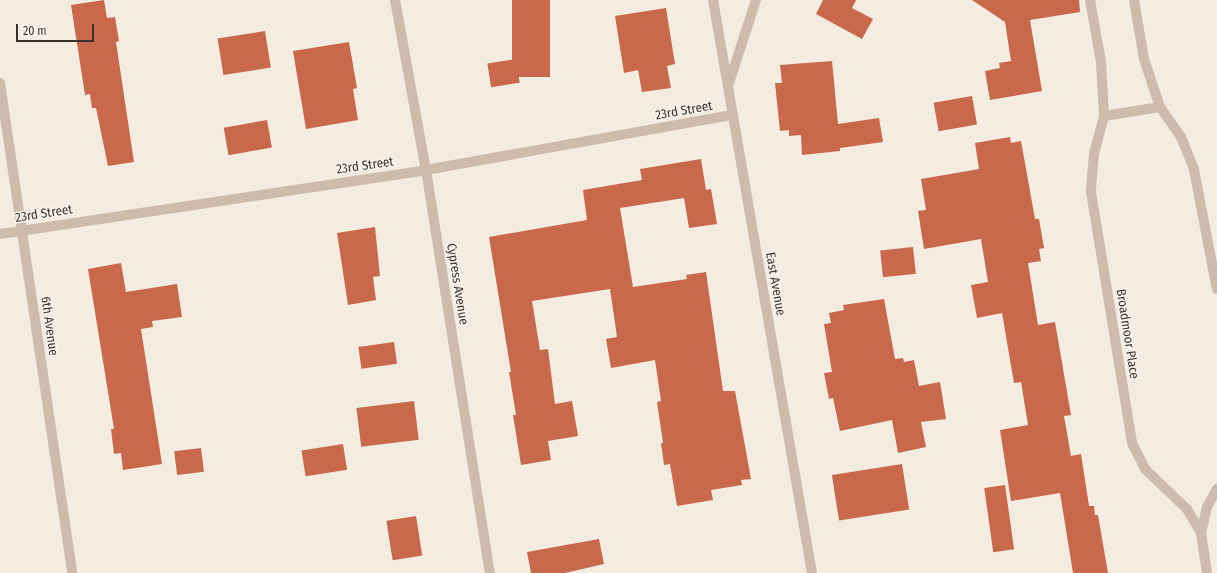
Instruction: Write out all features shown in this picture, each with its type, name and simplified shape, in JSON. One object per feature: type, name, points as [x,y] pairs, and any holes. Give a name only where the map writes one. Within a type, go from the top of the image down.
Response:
[{"type":"street","name":"Cypress Avenue","points":[[395,0],[426,170],[490,573]]},
{"type":"street","name":"East Avenue","points":[[713,0],[812,573]]},
{"type":"street","points":[[727,87],[756,0]]},
{"type":"street","name":"Broadmoor Place","points":[[1090,0],[1101,62],[1104,116],[1094,154],[1091,192],[1132,443],[1146,470],[1187,509],[1201,534],[1207,573]]},
{"type":"street","points":[[1134,0],[1144,59],[1160,107],[1181,137],[1194,170],[1217,289]]},
{"type":"street","name":"6th Avenue","points":[[0,84],[72,573]]},
{"type":"street","points":[[1104,116],[1160,107]]},
{"type":"street","name":"23rd Street","points":[[0,234],[426,170],[732,115]]},
{"type":"street","name":"Broadmoor Place","points":[[1201,534],[1207,507],[1217,489]]},
{"type":"building","points":[[104,0],[107,18],[115,17],[119,41],[116,42],[134,162],[108,166],[96,108],[92,108],[90,94],[85,95],[71,5]]},
{"type":"building","points":[[512,0],[550,0],[550,77],[512,77]]},
{"type":"building","points":[[823,0],[856,0],[852,8],[873,19],[862,39],[816,14]]},
{"type":"building","points":[[972,0],[1079,0],[1080,12],[1030,20],[1042,91],[990,100],[985,71],[1000,68],[999,63],[1011,61],[1005,22]]},
{"type":"building","points":[[666,8],[675,64],[667,66],[671,88],[642,92],[638,70],[624,73],[615,16]]},
{"type":"building","points":[[265,31],[271,68],[223,75],[218,39]]},
{"type":"building","points":[[349,42],[357,88],[353,89],[358,120],[306,129],[293,51]]},
{"type":"building","points":[[516,59],[520,83],[491,87],[487,64]]},
{"type":"building","points":[[832,61],[838,124],[879,118],[883,142],[840,148],[840,151],[802,155],[801,135],[789,136],[789,130],[780,131],[775,83],[782,83],[780,65]]},
{"type":"building","points":[[972,96],[977,125],[939,131],[934,103]]},
{"type":"building","points":[[267,120],[272,148],[229,155],[224,128]]},
{"type":"building","points":[[1010,137],[1011,143],[1021,141],[1035,219],[1039,219],[1044,248],[1039,249],[1041,261],[1028,263],[1038,325],[1055,322],[1071,415],[1064,416],[1071,456],[1081,454],[1089,506],[1094,506],[1095,515],[1098,515],[1108,573],[1073,573],[1060,493],[1011,501],[1000,430],[1028,425],[1021,382],[1014,383],[1002,313],[977,318],[971,285],[988,282],[981,239],[924,249],[918,211],[926,210],[921,179],[979,169],[975,143]]},
{"type":"building","points":[[701,159],[706,190],[711,189],[717,224],[689,228],[684,198],[620,208],[633,287],[687,279],[686,275],[706,272],[723,391],[735,391],[751,479],[741,480],[742,485],[711,490],[713,500],[677,506],[670,464],[664,465],[661,443],[663,443],[657,402],[661,401],[655,360],[611,368],[606,339],[617,337],[610,289],[532,301],[540,350],[548,349],[555,404],[572,401],[578,436],[548,441],[551,460],[521,465],[513,415],[516,415],[509,372],[511,372],[489,237],[587,220],[583,190],[642,180],[640,169]]},
{"type":"building","points":[[375,227],[380,276],[373,277],[376,300],[348,305],[337,233]]},
{"type":"building","points":[[913,247],[916,274],[883,277],[880,250]]},
{"type":"building","points":[[121,263],[126,292],[177,284],[182,317],[152,321],[153,327],[141,329],[162,464],[123,470],[121,453],[114,454],[111,429],[114,429],[88,269]]},
{"type":"building","points":[[884,299],[895,359],[903,358],[904,362],[914,360],[919,386],[940,382],[946,419],[921,422],[926,447],[898,453],[892,420],[840,431],[833,398],[829,399],[824,373],[832,372],[824,324],[831,323],[829,313],[844,310],[843,305]]},
{"type":"building","points":[[394,342],[397,364],[361,369],[358,347]]},
{"type":"building","points":[[414,401],[419,440],[361,447],[356,408]]},
{"type":"building","points":[[343,444],[347,470],[306,476],[302,451]]},
{"type":"building","points":[[201,448],[204,472],[177,475],[174,451]]},
{"type":"building","points":[[902,464],[909,509],[839,521],[832,475]]},
{"type":"building","points":[[1005,485],[1014,549],[993,552],[984,488]]},
{"type":"building","points":[[416,516],[422,556],[393,560],[386,521]]},
{"type":"building","points":[[599,539],[604,564],[565,573],[531,573],[527,552]]}]
